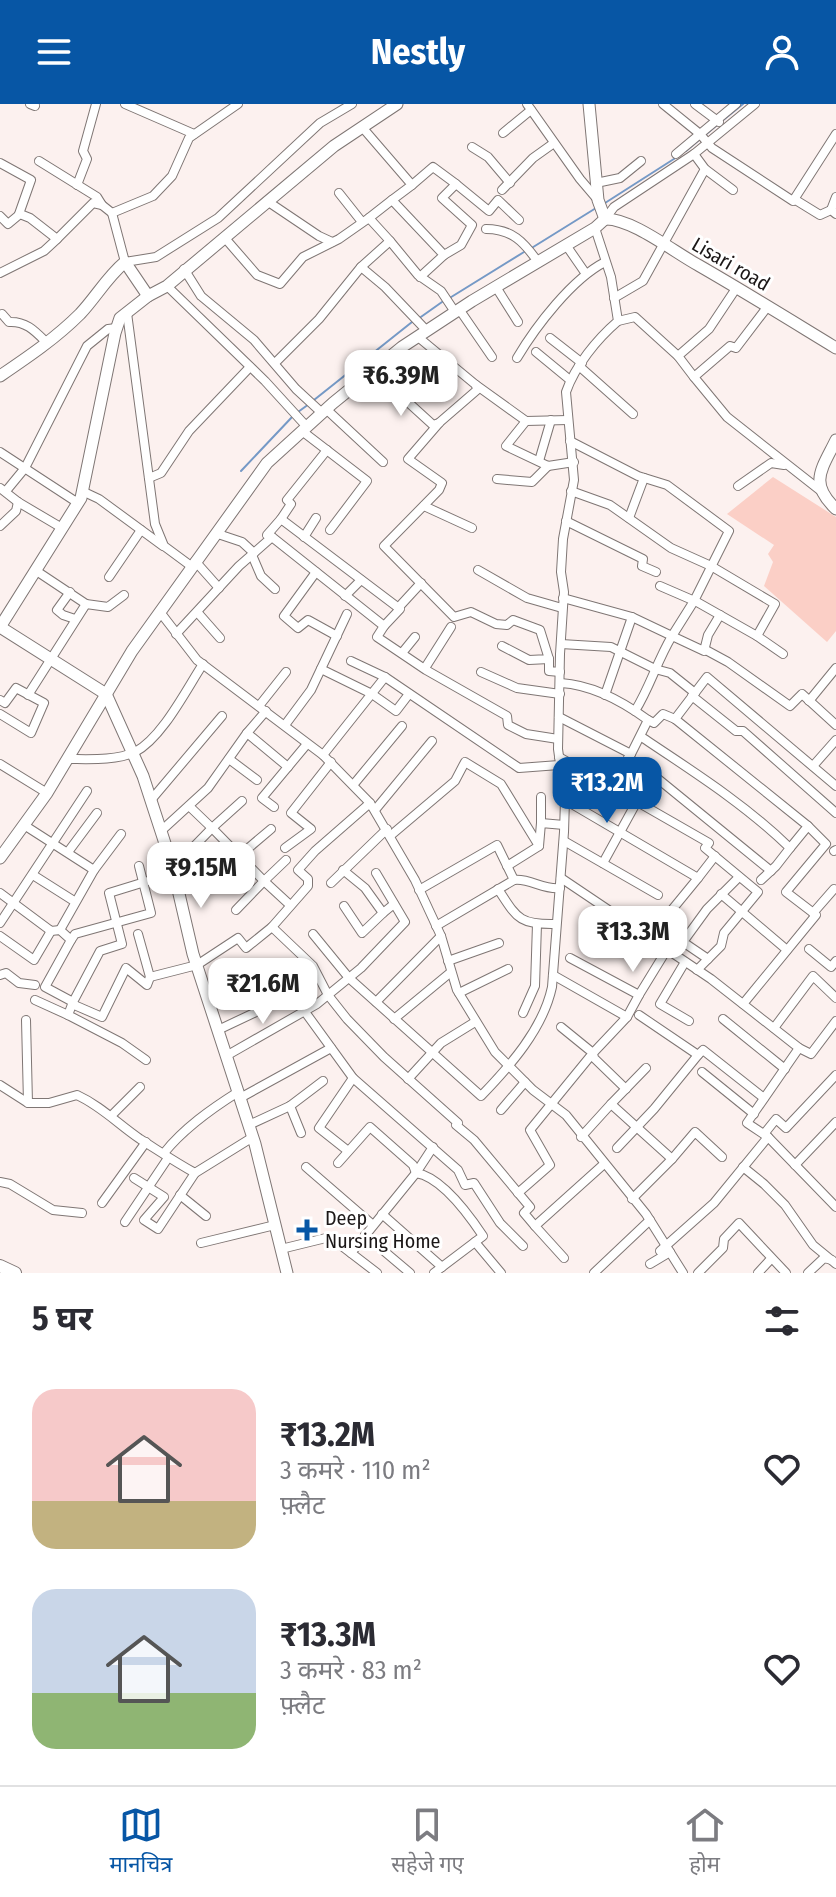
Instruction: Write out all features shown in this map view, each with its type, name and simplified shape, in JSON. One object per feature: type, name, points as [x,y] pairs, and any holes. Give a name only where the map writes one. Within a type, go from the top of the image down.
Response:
[{"type":"main road","points":[[0,1266],[15,1273]]},
{"type":"street","points":[[77,185],[87,159],[83,151],[96,104]]},
{"type":"street","points":[[125,104],[194,134]]},
{"type":"street","points":[[112,213],[153,196],[172,176],[189,138],[238,104]]},
{"type":"street","points":[[0,371],[46,342],[80,314],[112,272],[125,262],[156,257],[218,218],[320,123],[352,104]]},
{"type":"street","points":[[287,1273],[251,1131],[197,965],[174,870],[133,753],[106,694],[0,627],[80,497],[120,318],[148,296],[167,286],[334,146],[397,104]]},
{"type":"street","points":[[589,104],[601,208],[595,228],[618,321]]},
{"type":"street","points":[[663,104],[735,165],[793,201],[820,215],[833,212],[836,197]]},
{"type":"street","points":[[695,104],[726,129]]},
{"type":"street","points":[[676,154],[736,104]]},
{"type":"street","points":[[601,208],[614,207],[694,154],[754,104]]},
{"type":"street","points":[[503,133],[529,107],[601,208]]},
{"type":"street","points":[[362,127],[412,185]]},
{"type":"street","points":[[794,199],[836,134]]},
{"type":"street","points":[[502,190],[533,158],[554,143]]},
{"type":"street","points":[[472,147],[488,157],[510,183]]},
{"type":"street","points":[[694,154],[705,169],[733,190]]},
{"type":"street","points":[[39,161],[97,197],[112,213],[125,262],[148,296]]},
{"type":"street","points":[[596,183],[626,175],[641,161]]},
{"type":"street","points":[[0,163],[31,180],[19,214],[4,226],[0,216]]},
{"type":"street","points":[[224,237],[257,275],[280,284],[303,257],[365,220],[433,167],[489,211],[498,200],[519,220]]},
{"type":"street","points":[[614,298],[643,281],[705,169]]},
{"type":"street","points":[[420,277],[444,255],[461,245],[472,225],[442,198],[456,184]]},
{"type":"street","points":[[339,193],[390,241],[420,277],[441,291],[492,357]]},
{"type":"street","points":[[392,200],[444,255]]},
{"type":"street","points":[[267,201],[332,242]]},
{"type":"street","points":[[0,273],[44,251],[93,203],[102,205]]},
{"type":"street","name":"Lisari road","points":[[601,208],[614,219],[737,287],[836,348]]},
{"type":"street","points":[[19,214],[30,218],[57,239]]},
{"type":"street","points":[[0,858],[47,793],[160,612],[267,463],[324,411],[422,334],[595,228]]},
{"type":"street","points":[[486,229],[509,232],[526,245],[538,262]]},
{"type":"street","points":[[275,363],[319,319],[361,267],[390,241]]},
{"type":"street","points":[[566,245],[586,274]]},
{"type":"street","points":[[517,358],[531,334],[586,274],[605,262]]},
{"type":"street","points":[[361,267],[385,287],[422,334],[476,385],[526,421],[568,420]]},
{"type":"street","points":[[184,269],[201,296],[254,340],[296,389],[383,462]]},
{"type":"street","points":[[167,286],[250,367],[304,429],[367,481],[330,530]]},
{"type":"street","points":[[496,287],[518,322]]},
{"type":"street","points":[[678,356],[709,329],[737,287]]},
{"type":"street","points":[[694,377],[730,346],[736,348],[768,306]]},
{"type":"street","points":[[1,314],[15,311]]},
{"type":"street","points":[[127,313],[155,524],[164,546]]},
{"type":"street","points":[[1,314],[9,322],[28,326],[46,342]]},
{"type":"street","points":[[313,934],[349,978],[481,1096],[508,1067],[540,1019],[552,990],[564,841],[565,800],[558,739],[563,603],[561,572],[574,462],[566,392],[570,380],[601,337],[618,321],[635,317],[678,356],[727,417],[821,491],[836,509]]},
{"type":"street","points":[[62,528],[3,490],[25,468],[87,346],[108,329],[116,328]]},
{"type":"street","points":[[550,338],[633,414]]},
{"type":"street","points":[[536,352],[570,380]]},
{"type":"street","points":[[149,478],[161,473],[189,431],[250,367]]},
{"type":"street","points":[[378,367],[433,425],[440,422]]},
{"type":"street","points":[[476,385],[477,390],[440,422],[408,459],[442,483],[439,490],[384,546],[454,617],[471,612],[496,624],[507,625],[513,620],[540,630],[549,659],[549,671],[560,672]]},
{"type":"street","points":[[497,479],[532,482],[544,463],[551,420]]},
{"type":"street","points":[[526,421],[506,446],[544,463],[574,462]]},
{"type":"street","points":[[821,491],[819,478],[822,466],[836,440]]},
{"type":"street","points":[[570,441],[644,478],[667,485],[729,531],[694,601],[654,668],[648,688],[635,711]]},
{"type":"street","points":[[327,450],[287,500],[291,504],[267,535],[384,626]]},
{"type":"street","points":[[0,452],[80,497],[99,499],[193,564],[219,588]]},
{"type":"street","points":[[738,486],[771,463],[785,465]]},
{"type":"street","points":[[629,518],[644,478]]},
{"type":"street","points":[[571,491],[610,505],[671,548],[711,566],[775,604],[757,636]]},
{"type":"street","points":[[0,526],[16,511],[18,502]]},
{"type":"street","points":[[424,506],[472,528]]},
{"type":"street","points":[[304,537],[316,518]]},
{"type":"street","points":[[281,519],[398,608]]},
{"type":"street","points":[[566,521],[643,559],[642,566],[656,572]]},
{"type":"street","points":[[109,577],[141,530]]},
{"type":"street","points":[[218,534],[242,542],[253,554],[261,576],[275,589]]},
{"type":"street","points":[[176,634],[272,537]]},
{"type":"street","points":[[35,570],[86,604],[108,607],[124,595]]},
{"type":"street","points":[[478,570],[527,598],[632,617],[728,662],[790,706],[802,694],[836,725]]},
{"type":"street","points":[[316,572],[284,616],[298,628],[308,620],[337,636]]},
{"type":"street","points":[[345,596],[361,580]]},
{"type":"street","points":[[421,583],[377,637],[507,716],[508,725],[526,734],[558,739]]},
{"type":"street","points":[[660,586],[720,615],[783,654]]},
{"type":"street","points":[[70,592],[57,610],[75,619]]},
{"type":"street","points":[[28,695],[86,604]]},
{"type":"street","points":[[160,612],[203,664],[323,755],[373,806],[441,936],[459,993],[475,1022],[508,1067],[566,1115],[650,1220],[683,1273]]},
{"type":"street","points":[[198,613],[220,638]]},
{"type":"street","points":[[285,725],[311,690],[347,614]]},
{"type":"street","points":[[704,649],[720,615]]},
{"type":"street","points":[[605,695],[632,617]]},
{"type":"street","points":[[425,668],[451,627]]},
{"type":"street","points":[[402,653],[415,637]]},
{"type":"street","points":[[561,644],[611,647],[670,673],[736,731],[743,731],[836,813]]},
{"type":"street","points":[[502,646],[529,660],[549,659]]},
{"type":"street","points":[[351,661],[385,677],[519,768],[559,761],[709,843],[705,848],[758,892],[724,933],[721,946],[697,970]]},
{"type":"street","points":[[67,759],[95,760],[133,753],[158,732],[203,664]]},
{"type":"street","points":[[809,701],[836,668]]},
{"type":"street","points":[[321,669],[372,694],[396,711],[409,694]]},
{"type":"street","points":[[161,831],[208,788],[286,672]]},
{"type":"street","points":[[481,672],[517,688],[560,694]]},
{"type":"street","points":[[323,755],[385,677]]},
{"type":"street","points":[[675,719],[707,677],[836,786]]},
{"type":"street","points":[[561,683],[577,684],[605,695],[654,723],[663,714],[675,719],[826,844],[786,892],[816,915],[743,1004]]},
{"type":"street","points":[[16,688],[44,703],[31,733],[1,714],[2,702],[16,688]]},
{"type":"street","points":[[546,702],[559,707]]},
{"type":"street","points":[[151,800],[222,716]]},
{"type":"street","points":[[559,717],[631,754]]},
{"type":"street","points":[[648,720],[628,758],[771,871]]},
{"type":"street","points":[[354,784],[402,726]]},
{"type":"street","points":[[247,733],[288,767]]},
{"type":"street","points":[[643,738],[722,792],[790,848]]},
{"type":"street","points":[[813,766],[836,740]]},
{"type":"street","points":[[150,977],[197,965],[238,938],[246,948],[272,927],[309,884],[298,870],[315,851],[373,806],[432,741]]},
{"type":"street","points":[[274,807],[262,798],[307,744]]},
{"type":"street","points":[[229,759],[257,780]]},
{"type":"street","points":[[285,848],[311,829],[291,813],[331,762]]},
{"type":"street","points":[[331,883],[388,832],[455,781],[465,762],[501,784],[539,846]]},
{"type":"street","points":[[0,764],[47,793]]},
{"type":"street","points":[[603,863],[652,774]]},
{"type":"street","points":[[0,923],[87,791]]},
{"type":"street","points":[[539,846],[541,797]]},
{"type":"street","points":[[565,800],[698,878]]},
{"type":"street","points":[[68,1015],[100,951],[122,944],[109,893],[174,870],[212,828],[242,801]]},
{"type":"street","points":[[189,806],[290,905]]},
{"type":"street","points":[[68,852],[97,813]]},
{"type":"street","points":[[541,823],[564,825]]},
{"type":"street","points":[[24,825],[94,870]]},
{"type":"street","points":[[761,880],[808,826]]},
{"type":"street","points":[[239,856],[271,829]]},
{"type":"street","points":[[0,936],[34,960],[121,834]]},
{"type":"street","points":[[564,841],[658,895]]},
{"type":"street","points":[[419,890],[497,845],[514,880]]},
{"type":"street","points":[[507,866],[539,846]]},
{"type":"street","points":[[648,939],[715,856]]},
{"type":"street","points":[[236,910],[286,860]]},
{"type":"street","points":[[138,934],[150,977],[147,985],[126,968],[102,1017],[45,987],[75,934],[151,913],[139,866]]},
{"type":"street","points":[[343,870],[365,888],[383,913]]},
{"type":"street","points":[[226,1056],[328,995],[405,922],[376,873]]},
{"type":"street","points":[[33,875],[74,901]]},
{"type":"street","points":[[708,959],[683,942],[707,909],[739,877]]},
{"type":"street","points":[[561,878],[697,970],[799,1048],[811,1054],[836,1021]]},
{"type":"street","points":[[436,926],[514,880],[522,879],[549,889],[560,888]]},
{"type":"street","points":[[498,889],[518,918],[537,924],[556,924]]},
{"type":"street","points":[[813,913],[834,889]]},
{"type":"street","points":[[0,893],[71,940]]},
{"type":"street","points":[[721,894],[787,950]]},
{"type":"street","points":[[344,906],[362,933],[394,904]]},
{"type":"street","points":[[523,1013],[535,986],[537,924]]},
{"type":"street","points":[[272,927],[313,966],[328,995],[347,1019],[474,1140],[530,1207],[524,1213],[564,1258]]},
{"type":"street","points":[[376,1002],[441,936]]},
{"type":"street","points":[[448,961],[499,943]]},
{"type":"street","points":[[809,949],[834,966]]},
{"type":"street","points":[[518,1193],[550,1165],[530,1130],[627,1017],[666,951]]},
{"type":"street","points":[[570,958],[639,995]]},
{"type":"street","points":[[685,962],[660,1004],[689,1021]]},
{"type":"street","points":[[459,993],[508,969]]},
{"type":"street","points":[[394,1019],[451,972]]},
{"type":"street","points":[[0,975],[6,973],[19,983],[35,985]]},
{"type":"street","points":[[553,975],[627,1017]]},
{"type":"street","points":[[279,976],[353,1078],[458,1170],[465,1185],[474,1183],[500,1223],[523,1246]]},
{"type":"street","points":[[774,1028],[813,976],[836,998]]},
{"type":"street","points":[[218,1030],[254,1013],[287,987]]},
{"type":"street","points":[[35,1000],[122,1043],[146,1060]]},
{"type":"street","points":[[639,1015],[698,1055]]},
{"type":"street","points":[[723,1019],[785,1069]]},
{"type":"street","points":[[26,1020],[28,1103]]},
{"type":"street","points":[[408,1079],[441,1043],[475,1022]]},
{"type":"street","points":[[561,1027],[593,1053],[594,1058],[626,1089]]},
{"type":"street","points":[[125,1222],[150,1187],[175,1139],[209,1110],[331,1048]]},
{"type":"street","points":[[799,1048],[747,1123],[766,1136],[836,1207]]},
{"type":"street","points":[[617,1148],[703,1050],[764,1098]]},
{"type":"street","points":[[581,1137],[646,1068]]},
{"type":"street","points":[[702,1072],[754,1114]]},
{"type":"street","points":[[650,1264],[714,1203],[776,1119],[786,1128],[836,1075]]},
{"type":"street","points":[[348,1151],[319,1128],[353,1078]]},
{"type":"street","points":[[134,1178],[164,1197],[144,1220],[158,1229],[195,1173],[323,1081]]},
{"type":"street","points":[[501,1110],[525,1082]]},
{"type":"street","points":[[0,1085],[28,1103],[49,1103],[77,1095],[97,1104],[146,1142],[195,1173]]},
{"type":"street","points":[[111,1116],[140,1087]]},
{"type":"street","points":[[611,1104],[672,1159]]},
{"type":"street","points":[[290,1106],[301,1133]]},
{"type":"street","points":[[795,1165],[836,1122]]},
{"type":"street","points":[[338,1163],[370,1127],[413,1165],[416,1173]]},
{"type":"street","points":[[632,1199],[695,1132],[722,1157]]},
{"type":"street","points":[[102,1203],[146,1142]]},
{"type":"street","points":[[351,1253],[416,1173],[433,1147]]},
{"type":"street","points":[[535,1226],[604,1164]]},
{"type":"street","points":[[306,1167],[373,1225]]},
{"type":"street","points":[[743,1167],[785,1205],[813,1245],[834,1261]]},
{"type":"street","points":[[416,1173],[425,1174],[465,1208],[483,1236],[434,1273]]},
{"type":"street","points":[[0,1182],[10,1184],[53,1210],[82,1213]]},
{"type":"street","points":[[180,1195],[206,1216]]},
{"type":"street","points":[[382,1214],[442,1267]]},
{"type":"street","points":[[594,1273],[650,1220]]},
{"type":"street","points":[[698,1273],[723,1248],[724,1239],[739,1223],[786,1273]]},
{"type":"street","points":[[201,1243],[275,1225]]},
{"type":"street","points":[[365,1235],[410,1273]]},
{"type":"street","points":[[281,1249],[330,1237],[366,1270],[377,1273]]},
{"type":"street","points":[[475,1242],[501,1273]]},
{"type":"street","points":[[808,1273],[824,1258],[834,1261]]},
{"type":"street","points":[[758,1273],[769,1261]]},
{"type":"shaded area","points":[[773,477],[836,517],[836,631],[827,642],[764,586],[773,562],[768,554],[774,545],[727,514]]},
{"type":"waterway","points":[[722,121],[743,104]]},
{"type":"waterway","points":[[704,136],[717,125]]},
{"type":"waterway","points":[[686,151],[699,140]]},
{"type":"waterway","points":[[605,203],[677,157]]},
{"type":"waterway","points":[[530,249],[596,208]]},
{"type":"waterway","points":[[448,299],[524,252]]},
{"type":"waterway","points":[[418,319],[442,302]]},
{"type":"waterway","points":[[314,400],[412,322]]},
{"type":"waterway","points":[[298,412],[309,404]]},
{"type":"waterway","points":[[241,471],[293,416]]},
{"type":"place","name":"Deep Nursing Home","points":[[307,1230]]}]
